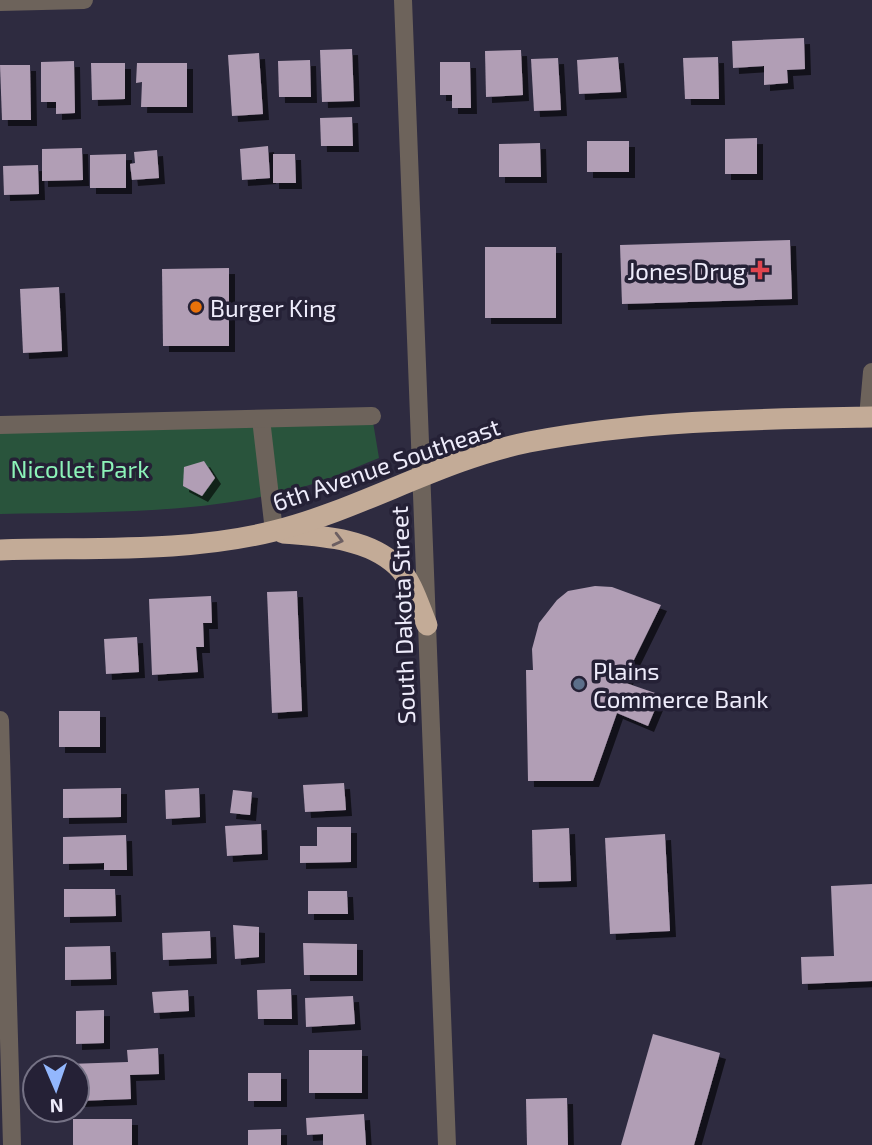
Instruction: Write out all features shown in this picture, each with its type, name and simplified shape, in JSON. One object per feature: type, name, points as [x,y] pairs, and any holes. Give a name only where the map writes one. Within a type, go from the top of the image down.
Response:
[{"type":"highway","name":"6th Avenue Southeast","points":[[0,550],[190,544],[272,532],[331,513],[421,475],[526,443],[612,427],[701,421],[870,417]]},
{"type":"highway","points":[[272,532],[322,537],[367,547],[380,554],[397,566],[408,581],[427,625]]},
{"type":"street","points":[[0,2],[84,0]]},
{"type":"street","name":"South Dakota Street","points":[[403,0],[447,1145]]},
{"type":"street","points":[[870,417],[872,372]]},
{"type":"street","points":[[0,425],[372,416]]},
{"type":"street","points":[[261,419],[272,532]]},
{"type":"street","points":[[0,720],[12,1145]]},
{"type":"green space","name":"Nicollet Park","points":[[372,416],[379,458],[300,488],[253,499],[181,508],[0,514],[0,425]]},
{"type":"building","points":[[804,38],[805,69],[787,70],[788,83],[764,85],[764,66],[733,68],[732,41]]},
{"type":"building","points":[[352,49],[354,101],[322,102],[320,50]]},
{"type":"building","points":[[521,50],[523,95],[486,97],[485,51]]},
{"type":"building","points":[[259,53],[263,114],[232,116],[228,55]]},
{"type":"building","points":[[618,57],[621,92],[579,94],[577,60]]},
{"type":"building","points":[[718,57],[719,99],[685,99],[683,58]]},
{"type":"building","points":[[558,58],[561,110],[534,111],[531,59]]},
{"type":"building","points":[[310,60],[311,97],[279,97],[278,61]]},
{"type":"building","points":[[74,61],[75,113],[56,114],[56,102],[41,102],[41,62]]},
{"type":"building","points":[[440,62],[470,62],[471,108],[452,108],[452,95],[440,95]]},
{"type":"building","points":[[91,63],[125,63],[125,99],[92,100]]},
{"type":"building","points":[[137,63],[187,63],[187,107],[141,107],[142,82],[136,83]]},
{"type":"building","points":[[0,65],[30,65],[31,120],[2,120]]},
{"type":"building","points":[[352,117],[353,146],[321,146],[320,118]]},
{"type":"building","points":[[757,138],[757,174],[725,174],[725,139]]},
{"type":"building","points":[[587,141],[629,141],[629,172],[587,172]]},
{"type":"building","points":[[540,143],[541,177],[499,177],[499,144]]},
{"type":"building","points":[[268,146],[270,178],[242,180],[240,149]]},
{"type":"building","points":[[82,148],[83,180],[42,181],[42,149]]},
{"type":"building","points":[[157,150],[159,178],[132,180],[130,164],[135,163],[134,152]]},
{"type":"building","points":[[126,154],[126,188],[90,188],[90,155]]},
{"type":"building","points":[[273,154],[295,154],[296,183],[273,183]]},
{"type":"building","points":[[38,165],[39,194],[4,195],[3,166]]},
{"type":"building","points":[[790,240],[792,299],[622,304],[620,245]]},
{"type":"building","points":[[485,247],[556,247],[556,318],[485,318]]},
{"type":"building","name":"Burger King","points":[[229,268],[229,346],[163,346],[162,269]]},
{"type":"building","points":[[59,287],[62,351],[23,353],[20,289]]},
{"type":"building","points":[[204,461],[215,478],[202,496],[183,486],[184,467]]},
{"type":"building","points":[[595,586],[612,587],[661,605],[630,668],[626,683],[661,695],[648,726],[617,713],[593,781],[528,781],[526,670],[533,670],[532,649],[539,623],[557,600],[568,591]]},
{"type":"building","points":[[297,591],[302,711],[272,713],[267,592]]},
{"type":"building","points":[[211,596],[212,623],[203,623],[204,647],[196,647],[198,672],[152,675],[149,599]]},
{"type":"building","points":[[137,637],[139,672],[106,674],[104,639]]},
{"type":"building","points":[[59,711],[100,711],[100,747],[59,747]]},
{"type":"building","points":[[344,783],[346,810],[305,812],[303,785]]},
{"type":"building","points":[[121,788],[121,817],[63,818],[63,789]]},
{"type":"building","points":[[199,788],[200,817],[166,819],[165,790]]},
{"type":"building","points":[[233,790],[252,792],[250,815],[230,813]]},
{"type":"building","points":[[261,824],[262,854],[227,856],[225,826]]},
{"type":"building","points":[[317,827],[351,827],[351,862],[300,863],[300,846],[317,846]]},
{"type":"building","points":[[569,828],[571,881],[533,882],[532,830]]},
{"type":"building","points":[[665,834],[670,931],[610,934],[605,838]]},
{"type":"building","points":[[126,835],[127,870],[104,870],[104,863],[63,864],[63,837]]},
{"type":"building","points":[[872,884],[872,981],[802,984],[801,957],[834,956],[831,886]]},
{"type":"building","points":[[64,889],[115,889],[116,916],[64,917]]},
{"type":"building","points":[[308,891],[347,891],[348,914],[308,914]]},
{"type":"building","points":[[233,925],[259,927],[259,957],[235,959]]},
{"type":"building","points":[[210,931],[211,958],[163,960],[162,933]]},
{"type":"building","points":[[303,943],[357,944],[357,975],[304,975]]},
{"type":"building","points":[[110,946],[111,979],[65,980],[65,947]]},
{"type":"building","points":[[291,989],[292,1019],[258,1019],[257,990]]},
{"type":"building","points":[[188,990],[189,1011],[154,1013],[152,992]]},
{"type":"building","points":[[353,996],[355,1024],[306,1027],[305,998]]},
{"type":"building","points":[[104,1010],[104,1043],[76,1044],[76,1011]]},
{"type":"building","points":[[653,1034],[720,1053],[694,1145],[621,1145]]},
{"type":"building","points":[[158,1048],[159,1074],[130,1075],[131,1099],[91,1100],[91,1063],[128,1062],[127,1050]]},
{"type":"building","points":[[309,1050],[362,1050],[362,1093],[309,1093]]},
{"type":"building","points":[[248,1073],[281,1073],[281,1101],[248,1101]]},
{"type":"building","points":[[567,1098],[568,1145],[527,1145],[526,1099]]},
{"type":"building","points":[[364,1114],[366,1145],[323,1145],[323,1134],[307,1135],[306,1118]]},
{"type":"building","points":[[91,1119],[132,1119],[132,1145],[73,1145],[73,1124],[91,1124]]},
{"type":"building","points":[[281,1129],[281,1145],[248,1145],[248,1130]]},
{"type":"place","name":"Jones Drug","points":[[760,270]]},
{"type":"place","name":"Burger King","points":[[196,307]]},
{"type":"place","name":"Plains Commerce Bank","points":[[579,684]]}]
